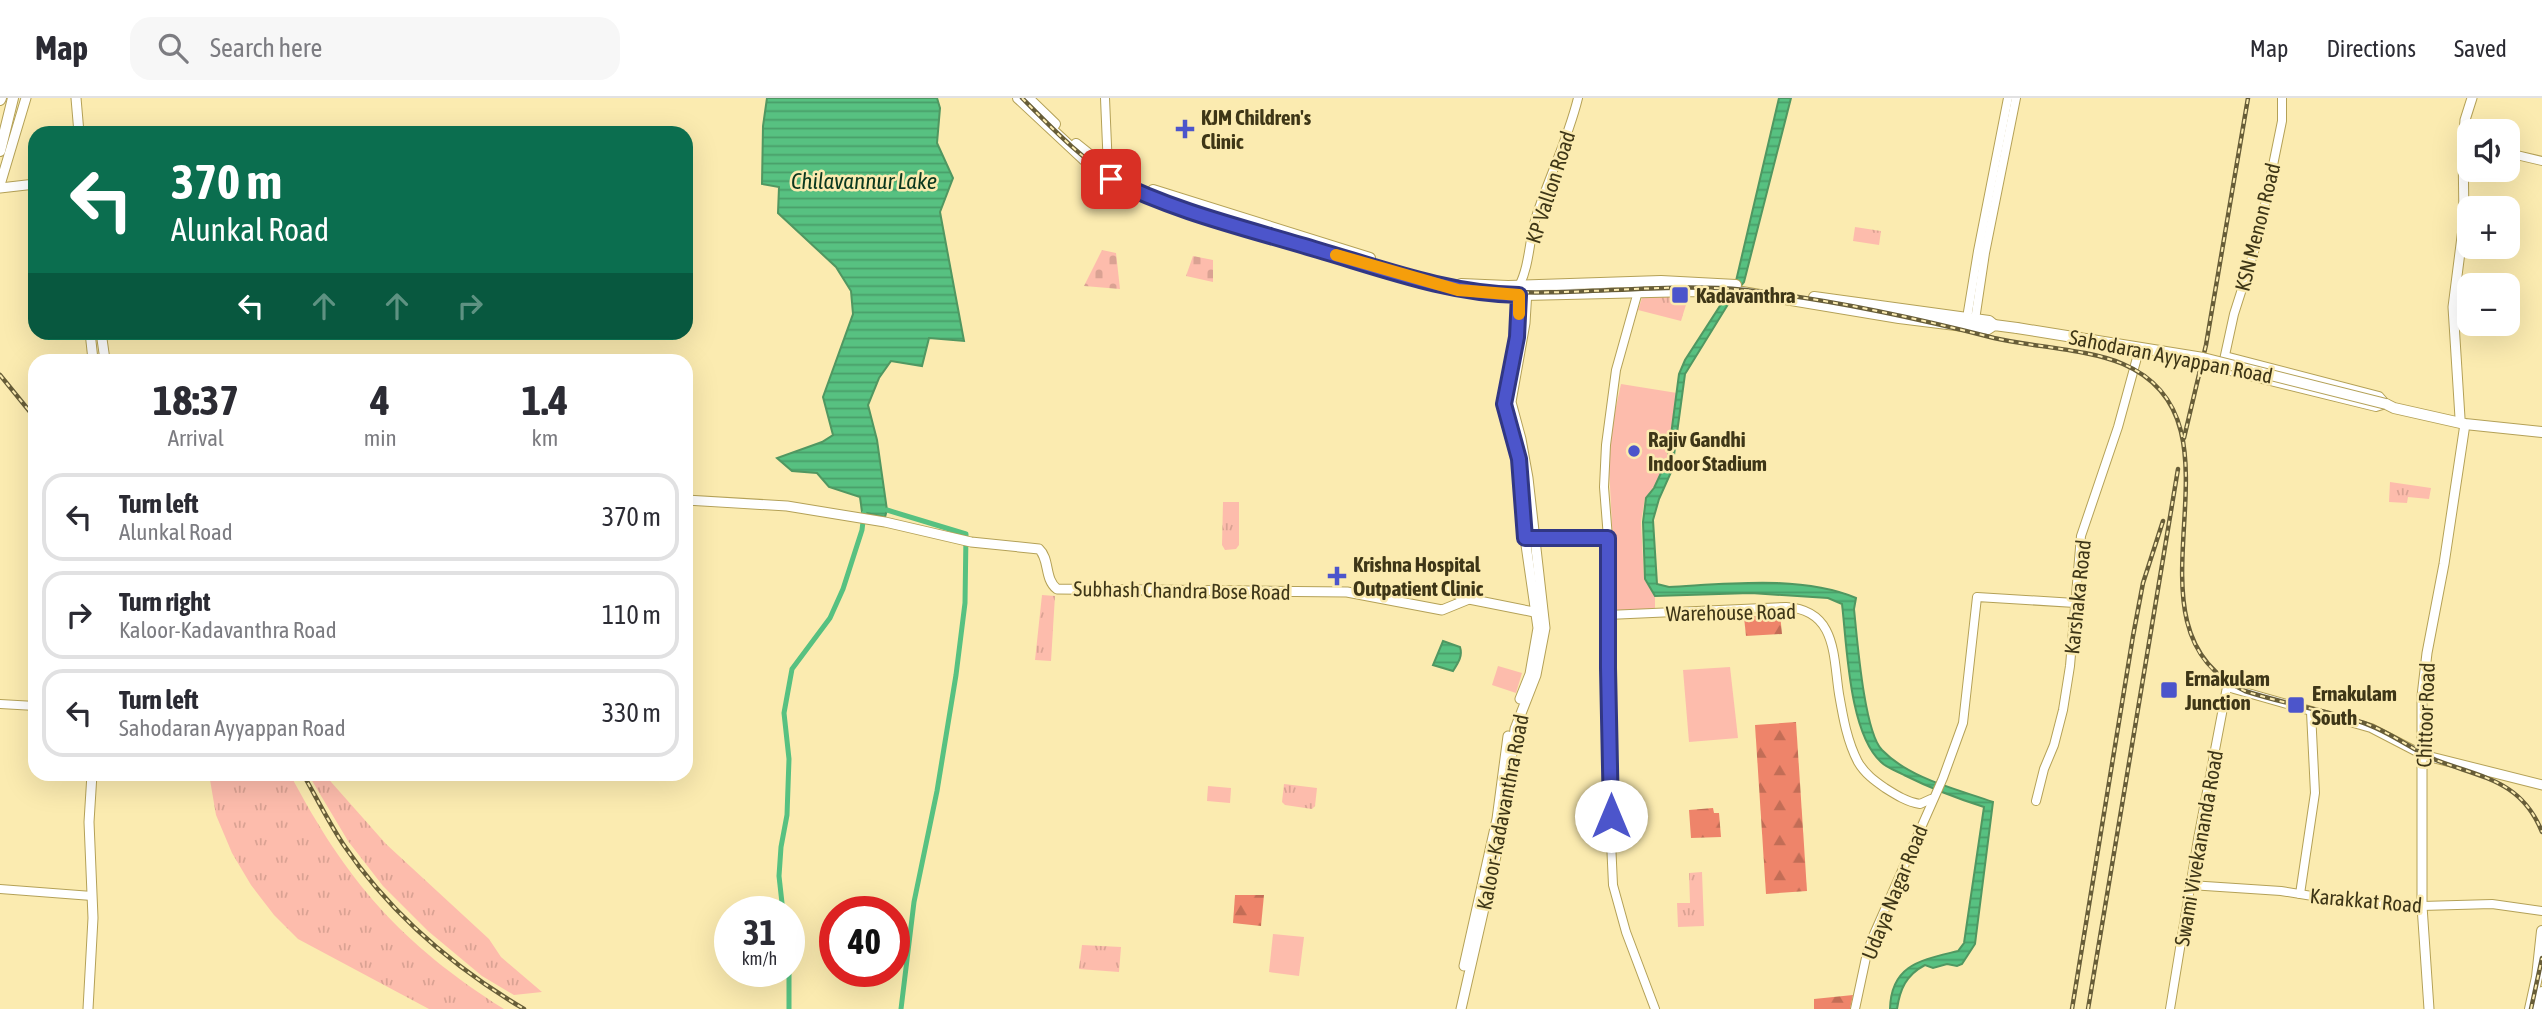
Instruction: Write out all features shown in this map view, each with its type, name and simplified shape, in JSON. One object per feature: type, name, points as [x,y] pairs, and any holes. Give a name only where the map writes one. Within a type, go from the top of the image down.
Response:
[{"type":"main road","points":[[0,151],[13,98]]},
{"type":"main road","points":[[26,98],[0,186],[28,184]]},
{"type":"main road","points":[[76,98],[78,126]]},
{"type":"main road","name":"Sahodaran Ayyappan Road","points":[[1018,98],[1091,166],[1127,184],[1193,211],[1320,246],[1458,290],[1640,281],[1744,289],[1969,321],[1988,329],[1994,326],[2017,328],[2203,358],[2394,408],[2542,432]]},
{"type":"main road","name":"Sahodaran Ayyappan Road","points":[[1028,98],[1071,139],[1127,184]]},
{"type":"main road","name":"Chittoor Road","points":[[2465,119],[2472,98]]},
{"type":"main road","name":"Chittoor Road","points":[[2429,1009],[2422,906],[2422,696],[2427,653],[2444,564],[2462,421],[2453,307],[2464,221],[2465,182]]},
{"type":"main road","name":"Sahodaran Ayyappan Road","points":[[1523,287],[1639,292],[1730,288]]},
{"type":"main road","name":"Kaloor-Kadavanthra Road","points":[[1456,1009],[1503,825],[1506,765],[1536,675],[1545,628],[1540,614],[1519,459],[1504,404],[1523,287]]},
{"type":"main road","name":"Sahodaran Ayyappan Road","points":[[2462,421],[2542,426]]},
{"type":"main road","name":"Subhash Chandra Bose Road","points":[[693,500],[787,506],[871,519],[971,542],[1022,545],[1044,553],[1051,583],[1057,589],[1347,592],[1442,610],[1469,599],[1540,614]]},
{"type":"main road","points":[[1447,590],[1469,599]]},
{"type":"main road","points":[[2423,755],[2542,785]]},
{"type":"main road","points":[[88,1009],[93,918],[89,822],[92,781]]},
{"type":"main road","name":"Kaloor-Kadavanthra Road","points":[[1461,1009],[1482,901]]},
{"type":"main road","points":[[2529,1009],[2537,976],[2542,931]]},
{"type":"main road","points":[[2538,1009],[2542,992]]},
{"type":"street","points":[[1105,98],[1108,169]]},
{"type":"street","name":"KP Vallon Road","points":[[1523,287],[1534,224],[1571,124],[1577,98]]},
{"type":"street","points":[[2008,98],[2010,133]]},
{"type":"street","points":[[1969,321],[1985,231],[2010,133],[2016,98]]},
{"type":"street","name":"KSN Menon Road","points":[[2283,98],[2282,121],[2260,230],[2234,314],[2221,369],[2376,407],[2386,404]]},
{"type":"street","points":[[2520,155],[2542,160]]},
{"type":"street","points":[[1640,281],[1616,370],[1607,426],[1604,487],[1608,538],[1613,885],[1626,932],[1655,1009]]},
{"type":"street","name":"Karshaka Road","points":[[2036,801],[2063,710],[2081,536],[2119,427],[2138,354]]},
{"type":"street","points":[[2225,356],[2379,396],[2386,404]]},
{"type":"street","points":[[1529,538],[1608,538]]},
{"type":"street","name":"Udaya Nagar Road","points":[[1855,1009],[1867,953],[1874,934],[1943,778],[1963,723],[1977,597],[2075,603]]},
{"type":"street","name":"Warehouse Road","points":[[1608,615],[1786,607],[1807,610],[1821,624],[1832,643],[1846,727],[1860,765],[1867,775],[1900,798],[1920,804],[1926,803],[1934,796]]},
{"type":"street","name":"Swami Vivekananda Road","points":[[2170,1009],[2227,687],[2311,712]]},
{"type":"street","points":[[0,704],[28,706]]},
{"type":"street","points":[[2301,894],[2315,793],[2311,712],[2371,728],[2423,755]]},
{"type":"street","name":"Karakkat Road","points":[[2190,885],[2301,894],[2349,902],[2422,906],[2492,905],[2542,911]]},
{"type":"street","points":[[0,889],[92,896]]},
{"type":"green space","points":[[1855,227],[1881,231],[1879,245],[1853,241]]},
{"type":"green space","points":[[1102,250],[1116,253],[1120,289],[1084,286]]},
{"type":"green space","points":[[1193,256],[1213,260],[1213,282],[1186,276]]},
{"type":"green space","points":[[1643,295],[1689,295],[1681,321],[1638,310]]},
{"type":"green space","points":[[1621,384],[1677,393],[1668,457],[1654,487],[1645,498],[1641,522],[1644,579],[1655,597],[1655,610],[1612,612],[1613,543],[1609,468],[1612,425]]},
{"type":"green space","points":[[2390,482],[2431,488],[2429,499],[2408,497],[2407,503],[2389,502]]},
{"type":"green space","points":[[1223,502],[1239,502],[1239,545],[1236,549],[1225,550],[1222,545]]},
{"type":"green space","points":[[1042,595],[1055,596],[1051,661],[1035,660]]},
{"type":"green space","points":[[1780,614],[1782,634],[1746,636],[1744,617]]},
{"type":"green space","points":[[1498,666],[1522,673],[1516,693],[1492,685]]},
{"type":"green space","points":[[1730,667],[1738,738],[1689,742],[1683,670]]},
{"type":"green space","points":[[1796,722],[1807,891],[1766,894],[1755,725]]},
{"type":"green space","points":[[210,781],[294,781],[333,847],[379,907],[435,960],[504,1009],[429,1009],[298,939],[274,915],[251,885],[232,853],[216,815]]},
{"type":"green space","points":[[312,781],[330,781],[386,844],[489,939],[501,957],[542,992],[514,995],[482,976],[428,931],[383,886],[348,841]]},
{"type":"green space","points":[[1284,784],[1317,788],[1315,806],[1312,809],[1285,805],[1282,802]]},
{"type":"green space","points":[[1208,786],[1231,788],[1230,803],[1207,801]]},
{"type":"green space","points":[[1713,808],[1714,813],[1719,813],[1721,837],[1691,838],[1689,810]]},
{"type":"green space","points":[[1702,872],[1704,926],[1678,927],[1677,903],[1690,903],[1689,873]]},
{"type":"green space","points":[[1235,895],[1264,895],[1261,926],[1233,923]]},
{"type":"green space","points":[[1273,934],[1304,937],[1299,976],[1269,972]]},
{"type":"green space","points":[[1082,945],[1121,947],[1119,972],[1079,969]]},
{"type":"green space","points":[[1853,995],[1850,1009],[1814,1009],[1814,999]]},
{"type":"water","name":"Chilavannur Lake","points":[[767,98],[937,98],[940,108],[937,143],[953,178],[940,212],[964,341],[929,338],[922,366],[891,361],[879,378],[868,405],[877,440],[887,510],[885,517],[862,512],[860,497],[829,487],[817,473],[792,471],[777,458],[822,442],[833,435],[823,397],[853,314],[851,291],[836,267],[778,213],[779,187],[762,184],[763,126]]},
{"type":"water","points":[[1779,98],[1791,98],[1744,282],[1685,374],[1672,470],[1653,520],[1657,584],[1669,587],[1739,583],[1788,584],[1812,586],[1856,598],[1854,609],[1866,705],[1870,724],[1882,750],[1906,769],[1920,776],[1993,802],[1975,944],[1962,964],[1933,968],[1925,965],[1913,973],[1902,989],[1897,1009],[1890,1009],[1892,994],[1902,973],[1921,961],[1958,951],[1964,943],[1984,807],[1889,768],[1870,749],[1862,731],[1851,688],[1842,604],[1828,598],[1751,593],[1655,596],[1645,579],[1643,522],[1646,498],[1654,488],[1668,458],[1679,374],[1685,360],[1736,281]]},
{"type":"water","points":[[1443,641],[1460,647],[1461,650],[1453,671],[1433,665]]},
{"type":"waterway","points":[[887,510],[966,534],[965,603],[956,675],[937,791],[914,902],[901,1009]]},
{"type":"waterway","points":[[781,896],[779,876],[787,815],[789,759],[784,713],[792,669],[830,618],[843,589],[862,530],[864,513]]},
{"type":"waterway","points":[[789,987],[789,1009]]},
{"type":"railway","points":[[1022,98],[1078,152],[1102,171],[1144,193],[1439,283],[1491,291],[1523,292],[1681,288],[1745,290],[1870,310],[1994,338],[2094,355],[2123,364],[2162,392],[2181,431],[2186,477],[2182,575],[2187,622],[2206,661],[2245,691],[2364,723],[2436,760],[2498,783],[2523,801],[2542,832]]},
{"type":"railway","points":[[2184,438],[2206,345],[2248,98]]},
{"type":"railway","points":[[0,375],[28,409]]},
{"type":"railway","points":[[2088,1009],[2178,469]]},
{"type":"railway","points":[[2072,1009],[2133,636],[2143,583],[2163,521]]},
{"type":"railway","points":[[307,781],[343,844],[381,893],[448,956],[524,1009]]},
{"type":"railway","points":[[2531,1009],[2542,958]]},
{"type":"slow traffic","points":[[1336,255],[1458,290],[1519,295],[1519,314]]},
{"type":"place","name":"KJM Children's Clinic","points":[[1185,129]]},
{"type":"place","name":"Kadavanthra","points":[[1680,295]]},
{"type":"place","name":"Rajiv Gandhi Indoor Stadium","points":[[1634,451]]},
{"type":"place","name":"Krishna Hospital Outpatient Clinic","points":[[1337,576]]},
{"type":"place","name":"Ernakulam Junction","points":[[2169,690]]},
{"type":"place","name":"Ernakulam South","points":[[2296,705]]},
{"type":"route","points":[[1111,179],[1193,211],[1433,284],[1489,294],[1519,295],[1517,337],[1504,404],[1516,440],[1519,459],[1525,538],[1608,538],[1611,816]]}]
